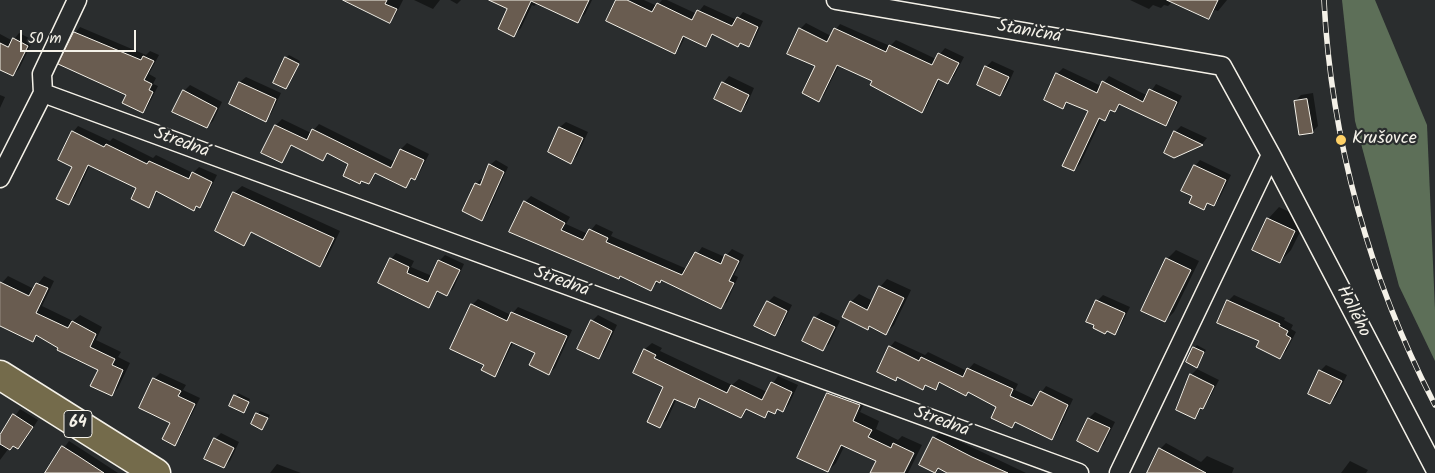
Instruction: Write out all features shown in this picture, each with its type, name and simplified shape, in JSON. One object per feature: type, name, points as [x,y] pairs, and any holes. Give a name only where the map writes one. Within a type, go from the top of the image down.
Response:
[{"type":"main road","name":"64","points":[[0,375],[156,473]]},
{"type":"street","points":[[0,178],[43,93],[42,74],[77,0]]},
{"type":"street","name":"Staničná","points":[[836,0],[1222,66]]},
{"type":"street","name":"Hollého","points":[[1222,66],[1271,155],[1435,469]]},
{"type":"street","name":"Stredná","points":[[43,93],[1079,473]]},
{"type":"street","points":[[1119,473],[1271,155]]},
{"type":"green space","points":[[1342,0],[1375,0],[1427,125],[1435,310],[1435,361],[1399,286],[1355,121]]},
{"type":"building","points":[[343,0],[387,0],[385,4],[397,9],[390,23]]},
{"type":"building","points":[[489,0],[589,0],[578,23],[531,1],[514,37],[498,29],[507,9]]},
{"type":"building","points":[[616,0],[627,0],[652,12],[657,3],[692,20],[697,10],[732,26],[737,17],[758,27],[749,47],[740,43],[738,47],[712,34],[706,47],[683,36],[675,54],[606,21]]},
{"type":"building","points":[[1167,0],[1218,0],[1209,19]]},
{"type":"building","points":[[799,28],[827,42],[834,28],[886,52],[889,45],[932,65],[938,53],[959,63],[948,84],[938,79],[922,113],[870,85],[872,81],[837,65],[819,102],[802,93],[815,66],[787,54]]},
{"type":"building","points":[[74,32],[141,60],[143,56],[154,61],[144,80],[152,84],[149,90],[153,92],[143,113],[122,103],[126,95],[58,64]]},
{"type":"building","points":[[13,38],[28,46],[13,76],[0,70],[0,43],[8,47]]},
{"type":"building","points":[[285,57],[299,64],[286,89],[273,83]]},
{"type":"building","points":[[985,66],[1009,77],[1000,96],[977,85]]},
{"type":"building","points":[[1056,73],[1097,93],[1102,81],[1143,102],[1149,89],[1177,102],[1166,126],[1119,104],[1115,112],[1110,110],[1105,121],[1099,118],[1074,171],[1062,166],[1088,111],[1066,102],[1063,109],[1044,100]]},
{"type":"building","points":[[239,82],[276,99],[266,122],[229,104]]},
{"type":"building","points":[[722,82],[749,95],[741,112],[714,99]]},
{"type":"building","points":[[183,90],[217,108],[207,128],[172,112]]},
{"type":"building","points":[[1307,99],[1313,133],[1299,135],[1294,101]]},
{"type":"building","points":[[275,125],[307,140],[312,129],[391,168],[400,149],[424,160],[415,180],[411,178],[406,188],[375,173],[369,184],[361,181],[360,184],[343,176],[348,164],[327,153],[323,161],[291,145],[282,163],[261,153]]},
{"type":"building","points":[[559,127],[583,138],[571,164],[548,152]]},
{"type":"building","points":[[72,131],[104,147],[106,144],[147,164],[149,161],[189,179],[192,172],[212,182],[200,208],[196,206],[194,211],[156,191],[149,208],[131,199],[136,188],[88,165],[69,205],[56,199],[72,167],[58,160]]},
{"type":"building","points":[[1174,131],[1203,145],[1174,158],[1164,153]]},
{"type":"building","points":[[489,164],[504,172],[482,221],[462,211],[475,183],[480,185]]},
{"type":"building","points":[[1194,165],[1226,180],[1214,206],[1207,203],[1204,210],[1189,203],[1192,196],[1181,191]]},
{"type":"building","points":[[233,192],[334,238],[320,267],[251,232],[244,246],[215,231]]},
{"type":"building","points":[[524,201],[565,223],[561,230],[583,240],[589,229],[608,238],[606,242],[682,275],[695,252],[721,264],[725,254],[739,261],[729,281],[734,283],[721,309],[661,280],[660,283],[656,281],[651,291],[620,276],[619,279],[509,232]]},
{"type":"building","points":[[1267,218],[1295,231],[1280,263],[1252,250]]},
{"type":"building","points":[[390,258],[409,267],[407,273],[428,282],[438,260],[460,270],[447,296],[437,291],[429,308],[378,283]]},
{"type":"building","points":[[1166,258],[1191,270],[1165,322],[1141,311]]},
{"type":"building","points":[[0,282],[29,296],[36,283],[48,288],[36,313],[68,328],[72,321],[96,334],[90,347],[115,359],[112,365],[123,370],[112,396],[90,386],[98,370],[57,350],[58,348],[36,335],[33,342],[0,326]]},
{"type":"building","points":[[879,286],[904,298],[886,335],[869,326],[868,330],[842,317],[850,301],[867,310]]},
{"type":"building","points":[[1096,300],[1125,313],[1115,335],[1107,331],[1105,334],[1093,328],[1094,325],[1086,322]]},
{"type":"building","points":[[1227,300],[1280,324],[1279,326],[1288,331],[1286,335],[1291,338],[1280,359],[1256,347],[1259,341],[1217,323]]},
{"type":"building","points":[[767,301],[787,311],[775,336],[754,326]]},
{"type":"building","points":[[471,304],[507,321],[511,312],[567,336],[549,375],[529,365],[535,353],[511,342],[495,377],[481,370],[484,365],[450,349]]},
{"type":"building","points":[[814,317],[835,327],[823,351],[802,341]]},
{"type":"building","points":[[591,320],[612,331],[599,359],[577,349]]},
{"type":"building","points":[[889,346],[919,361],[921,357],[963,377],[967,368],[1013,389],[1010,396],[1032,406],[1040,391],[1068,405],[1052,440],[1015,422],[1012,428],[991,418],[996,407],[968,392],[966,396],[939,382],[936,390],[925,385],[923,390],[897,377],[896,381],[877,372]]},
{"type":"building","points":[[1193,347],[1204,352],[1197,368],[1186,362]]},
{"type":"building","points":[[644,349],[656,355],[654,358],[727,393],[731,385],[762,400],[771,382],[792,392],[783,412],[777,409],[775,414],[768,411],[765,418],[746,409],[741,418],[699,398],[695,408],[674,399],[660,428],[647,422],[663,387],[633,373]]},
{"type":"building","points":[[1319,370],[1342,381],[1330,404],[1308,394]]},
{"type":"building","points":[[1190,374],[1214,386],[1203,409],[1200,408],[1195,419],[1176,410]]},
{"type":"building","points":[[153,378],[181,391],[178,396],[195,404],[175,446],[162,439],[170,423],[139,408]]},
{"type":"building","points":[[827,393],[860,405],[853,421],[872,430],[868,437],[891,448],[893,443],[914,453],[904,473],[870,473],[876,461],[841,445],[828,472],[797,458]]},
{"type":"building","points":[[234,395],[249,402],[244,413],[229,406]]},
{"type":"building","points":[[256,413],[268,418],[262,430],[251,424]]},
{"type":"building","points":[[13,414],[33,427],[18,449],[13,446],[10,450],[0,444],[0,435]]},
{"type":"building","points":[[1088,418],[1110,428],[1098,452],[1077,441]]},
{"type":"building","points":[[933,437],[1008,473],[947,473],[938,468],[935,473],[919,465]]},
{"type":"building","points":[[214,438],[234,448],[224,468],[204,459]]},
{"type":"building","points":[[62,446],[78,456],[104,473],[45,473]]},
{"type":"building","points":[[1159,448],[1206,473],[1147,473]]},
{"type":"railway","points":[[1324,0],[1328,53],[1335,105],[1345,157],[1358,208],[1373,259],[1391,309],[1435,405]]},
{"type":"place","name":"Krušovce","points":[[1341,140]]}]
